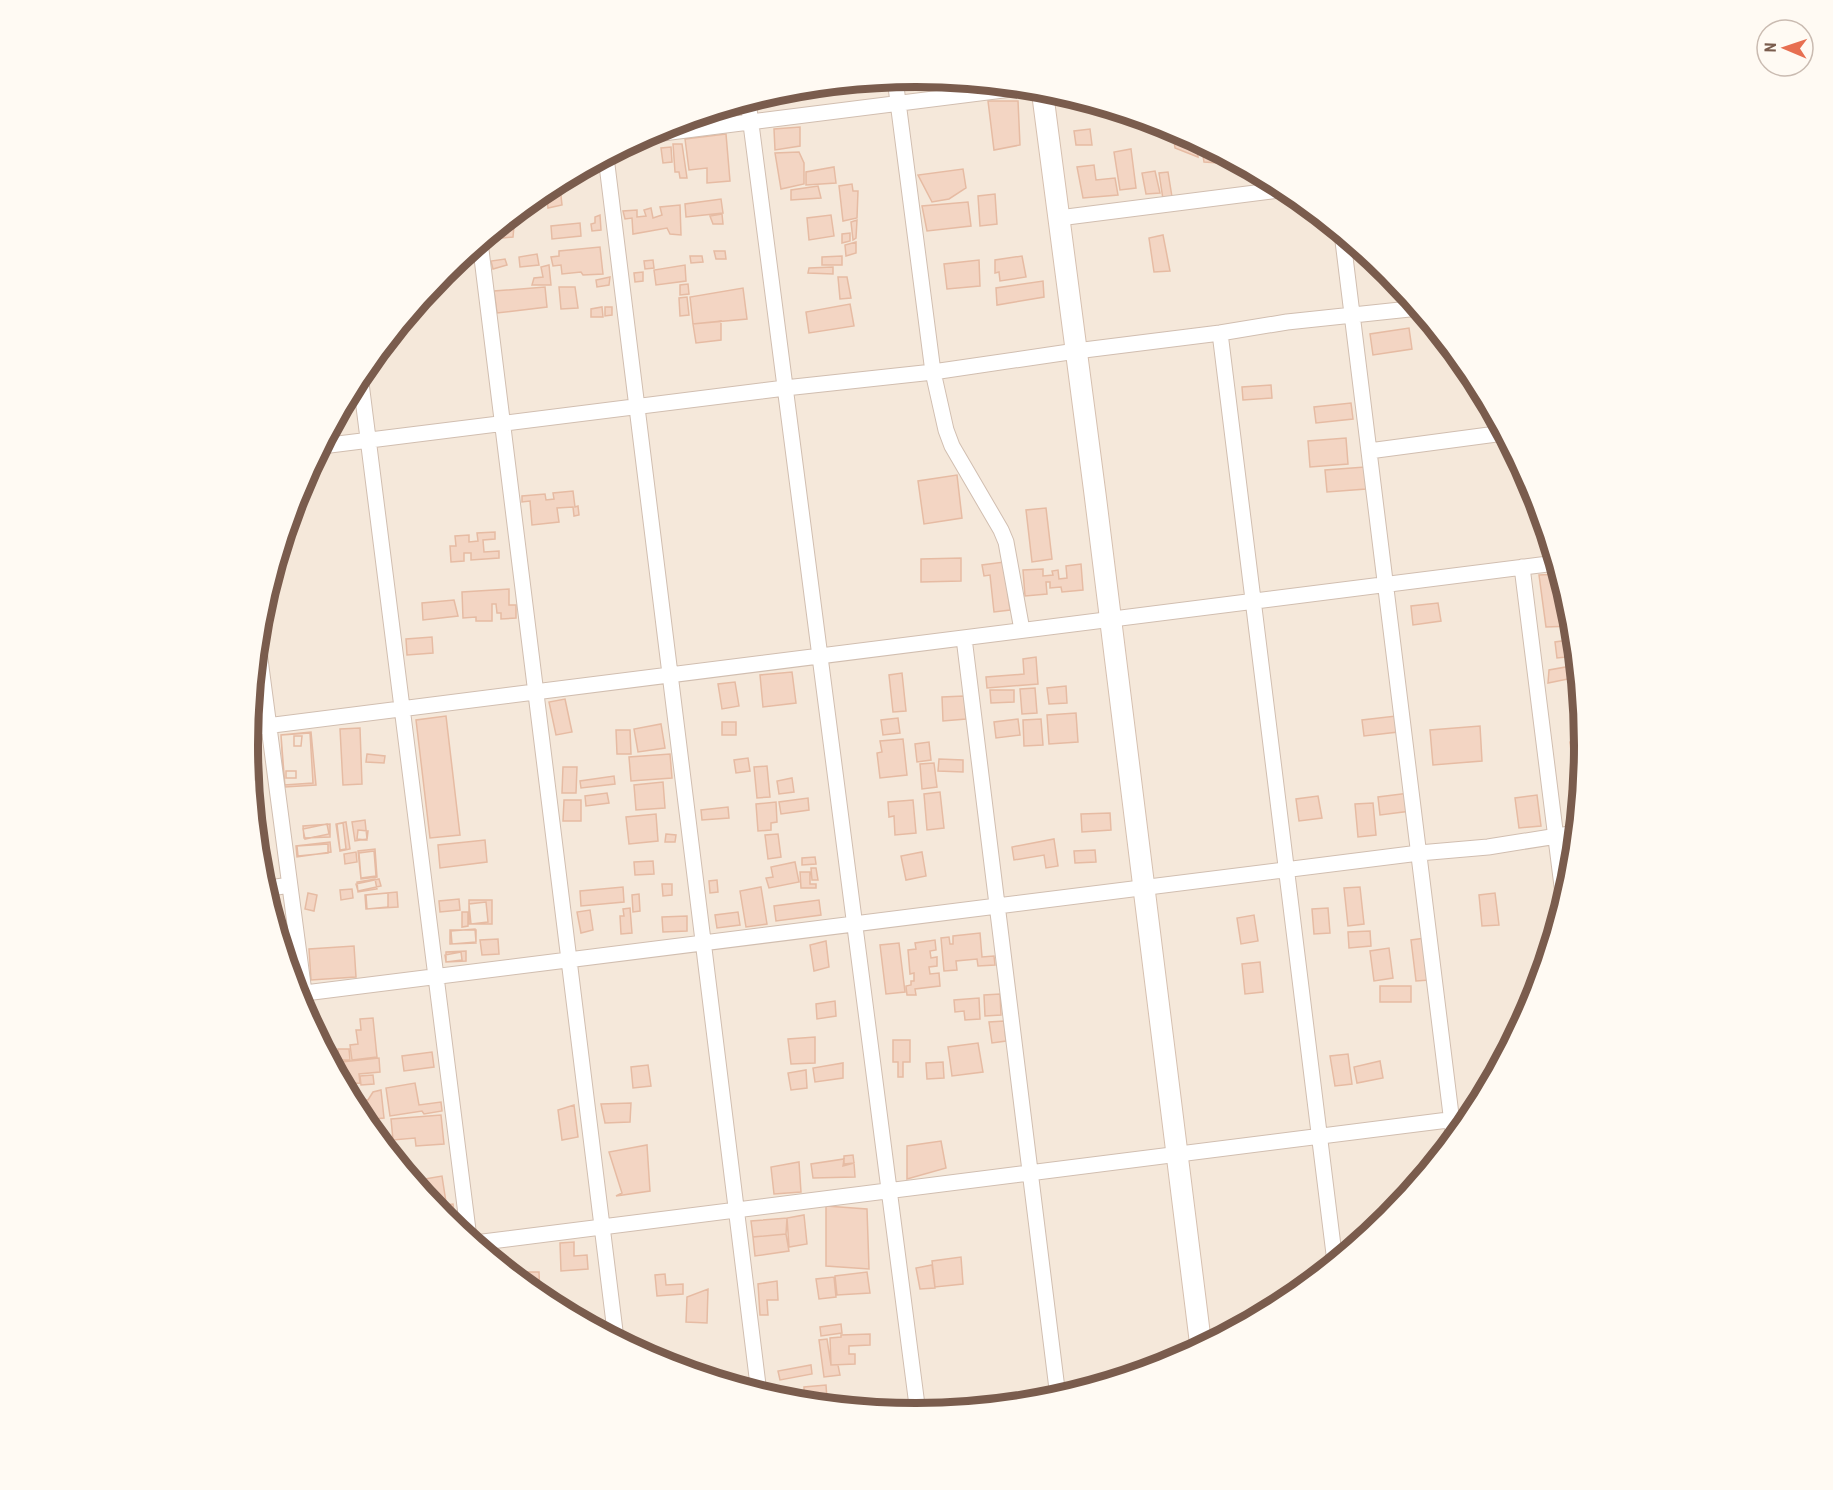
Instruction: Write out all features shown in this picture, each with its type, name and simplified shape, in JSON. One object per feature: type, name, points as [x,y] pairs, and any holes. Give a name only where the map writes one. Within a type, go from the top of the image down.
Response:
[{"type":"street","points":[[896,87],[933,372],[946,430],[952,446],[1006,542],[1022,630]]},
{"type":"street","points":[[682,131],[990,92]]},
{"type":"street","points":[[1043,100],[1200,1339]]},
{"type":"street","points":[[749,108],[917,1403]]},
{"type":"street","points":[[607,165],[758,1384]]},
{"type":"street","points":[[1059,218],[1271,191]]},
{"type":"street","points":[[1343,245],[1453,1127]]},
{"type":"street","points":[[481,252],[615,1330]]},
{"type":"street","points":[[330,446],[785,388],[933,372],[1287,322],[1409,309]]},
{"type":"street","points":[[1220,333],[1334,1253]]},
{"type":"street","points":[[362,391],[467,1225]]},
{"type":"street","points":[[1369,451],[1496,434]]},
{"type":"street","points":[[259,727],[1549,564]]},
{"type":"street","points":[[1522,567],[1561,878]]},
{"type":"street","points":[[964,638],[1057,1387]]},
{"type":"street","points":[[262,676],[297,968]]},
{"type":"street","points":[[307,993],[1419,853],[1488,847],[1568,834]]},
{"type":"street","points":[[274,887],[289,885]]},
{"type":"street","points":[[485,1242],[1458,1119]]},
{"type":"shaded area","points":[[873,88],[960,88],[1002,93],[1087,109],[1128,122],[1168,137],[1246,175],[1317,223],[1350,250],[1382,280],[1439,344],[1464,379],[1507,454],[1540,533],[1552,575],[1569,659],[1573,702],[1573,788],[1569,831],[1562,873],[1540,957],[1507,1036],[1486,1074],[1464,1111],[1439,1146],[1411,1179],[1350,1240],[1317,1267],[1282,1292],[1208,1335],[1168,1353],[1087,1381],[1045,1390],[960,1402],[873,1402],[831,1397],[746,1381],[705,1368],[665,1353],[587,1315],[516,1267],[483,1240],[451,1210],[394,1146],[369,1111],[326,1036],[293,957],[281,915],[264,831],[260,788],[258,745],[264,659],[271,617],[293,533],[326,454],[347,416],[369,379],[394,344],[422,311],[483,250],[516,223],[551,198],[625,155],[665,137],[746,109],[788,100]]},
{"type":"shaded area","points":[[260,709],[292,955],[271,873],[264,831],[258,745]]},
{"type":"building","points":[[988,101],[1018,101],[1020,145],[994,150]]},
{"type":"building","points":[[800,127],[800,146],[775,150],[774,129]]},
{"type":"building","points":[[1090,129],[1092,145],[1076,145],[1074,131]]},
{"type":"building","points":[[726,134],[730,181],[707,183],[707,168],[689,170],[685,139]]},
{"type":"building","points":[[1174,140],[1197,150],[1198,157],[1175,148]]},
{"type":"building","points":[[673,144],[682,144],[687,178],[680,178],[679,172],[675,172]]},
{"type":"building","points":[[671,147],[672,162],[663,163],[661,148]]},
{"type":"building","points":[[1131,149],[1136,188],[1120,190],[1114,152]]},
{"type":"building","points":[[799,152],[804,163],[804,184],[781,189],[775,153]]},
{"type":"building","points":[[1203,153],[1221,163],[1217,161],[1218,163],[1204,162]]},
{"type":"building","points":[[1094,165],[1096,180],[1115,178],[1118,195],[1083,198],[1077,167]]},
{"type":"building","points":[[834,167],[836,183],[806,185],[806,172]]},
{"type":"building","points":[[963,169],[966,188],[949,199],[932,202],[918,175]]},
{"type":"building","points":[[1155,171],[1160,193],[1146,194],[1142,173]]},
{"type":"building","points":[[1168,172],[1172,197],[1163,199],[1159,173]]},
{"type":"building","points":[[852,184],[853,191],[858,191],[857,218],[843,221],[839,186]]},
{"type":"building","points":[[818,186],[821,198],[791,200],[791,190]]},
{"type":"building","points":[[561,192],[562,205],[548,208],[547,201]]},
{"type":"building","points":[[995,194],[997,224],[980,226],[978,196]]},
{"type":"building","points":[[721,199],[723,213],[686,217],[685,204]]},
{"type":"building","points":[[968,202],[971,226],[927,231],[922,206]]},
{"type":"building","points":[[680,205],[681,235],[670,234],[667,228],[633,234],[632,218],[625,219],[623,211],[637,210],[637,217],[646,216],[644,210],[651,208],[653,218],[662,215],[660,207]]},
{"type":"building","points":[[722,214],[723,224],[713,224],[710,216]]},
{"type":"building","points":[[600,215],[601,230],[592,231],[591,224],[595,223],[595,217]]},
{"type":"building","points":[[831,215],[834,236],[809,240],[807,218]]},
{"type":"building","points":[[857,220],[856,238],[853,240],[851,222]]},
{"type":"building","points":[[580,223],[581,236],[552,239],[551,226]]},
{"type":"building","points":[[514,226],[513,237],[497,239]]},
{"type":"building","points":[[850,233],[850,241],[842,243],[842,234]]},
{"type":"building","points":[[1163,235],[1170,271],[1154,272],[1149,238]]},
{"type":"building","points":[[856,242],[856,253],[846,256],[845,245]]},
{"type":"building","points":[[600,247],[603,274],[583,275],[581,272],[562,274],[561,265],[553,266],[551,257],[559,256],[559,251]]},
{"type":"building","points":[[714,251],[725,251],[726,259],[716,259]]},
{"type":"building","points":[[537,254],[539,265],[520,267],[519,257]]},
{"type":"building","points":[[690,256],[702,256],[703,262],[691,263]]},
{"type":"building","points":[[842,256],[842,265],[822,265],[822,257]]},
{"type":"building","points":[[1022,256],[1026,277],[1000,281],[999,272],[995,273],[995,260]]},
{"type":"building","points":[[505,259],[507,265],[493,269],[491,261]]},
{"type":"building","points":[[653,260],[654,268],[645,269],[644,261]]},
{"type":"building","points":[[979,260],[980,286],[947,289],[944,264]]},
{"type":"building","points":[[549,265],[551,285],[532,285],[534,278],[543,277],[541,267]]},
{"type":"building","points":[[685,265],[686,281],[656,285],[654,270]]},
{"type":"building","points":[[833,267],[833,274],[808,273],[809,268]]},
{"type":"building","points":[[643,272],[643,281],[635,282],[634,273]]},
{"type":"building","points":[[610,277],[609,285],[597,287],[596,280]]},
{"type":"building","points":[[838,277],[847,277],[851,298],[840,299]]},
{"type":"building","points":[[1043,281],[1044,297],[997,305],[996,288]]},
{"type":"building","points":[[688,284],[689,294],[680,295],[680,285]]},
{"type":"building","points":[[545,287],[547,307],[497,313],[494,291]]},
{"type":"building","points":[[559,287],[575,287],[578,308],[561,309]]},
{"type":"building","points":[[743,288],[747,319],[693,324],[690,297]]},
{"type":"building","points":[[687,297],[689,315],[680,316],[679,298]]},
{"type":"building","points":[[850,304],[854,326],[809,333],[806,312]]},
{"type":"building","points":[[602,307],[603,317],[591,317],[591,309]]},
{"type":"building","points":[[605,307],[612,307],[612,315],[605,316]]},
{"type":"building","points":[[721,321],[721,340],[696,343],[693,324]]},
{"type":"building","points":[[1409,328],[1412,349],[1373,355],[1370,334]]},
{"type":"building","points":[[1271,385],[1272,398],[1243,400],[1242,387]]},
{"type":"building","points":[[1351,403],[1353,419],[1316,423],[1314,407]]},
{"type":"building","points":[[1346,438],[1348,464],[1310,467],[1308,441]]},
{"type":"building","points":[[1365,467],[1366,489],[1327,492],[1325,470]]},
{"type":"building","points":[[957,475],[962,518],[924,524],[918,481]]},
{"type":"building","points":[[573,491],[575,507],[578,506],[579,515],[574,516],[573,507],[557,508],[559,522],[532,525],[530,501],[522,502],[522,496],[545,494],[546,500],[554,499],[553,493]]},
{"type":"building","points":[[1046,508],[1052,559],[1032,562],[1026,510]]},
{"type":"building","points":[[495,532],[495,539],[483,540],[484,552],[499,551],[499,558],[471,560],[471,553],[464,553],[464,561],[451,562],[450,546],[456,546],[455,536],[469,535],[469,542],[478,541],[477,533]]},
{"type":"building","points":[[961,558],[961,581],[921,582],[921,559]]},
{"type":"building","points":[[1004,562],[1010,610],[994,612],[990,575],[984,576],[982,565]]},
{"type":"building","points":[[1081,564],[1083,590],[1062,592],[1061,587],[1050,588],[1050,582],[1046,582],[1047,594],[1025,596],[1023,570],[1043,569],[1043,576],[1053,575],[1052,571],[1058,570],[1059,579],[1067,578],[1066,566]]},
{"type":"building","points":[[1552,574],[1564,626],[1546,627],[1539,575]]},
{"type":"building","points":[[509,589],[509,605],[516,605],[516,618],[501,619],[501,613],[497,613],[496,604],[492,604],[492,621],[476,621],[476,617],[463,618],[462,592]]},
{"type":"building","points":[[454,600],[458,616],[423,620],[422,603]]},
{"type":"building","points":[[1438,603],[1441,621],[1413,625],[1411,606]]},
{"type":"building","points":[[432,637],[433,653],[407,655],[406,639]]},
{"type":"building","points":[[1566,640],[1569,657],[1557,658],[1555,642]]},
{"type":"building","points":[[1036,657],[1038,684],[987,688],[986,677],[1024,674],[1023,659]]},
{"type":"building","points":[[1570,666],[1571,678],[1548,683],[1549,670]]},
{"type":"building","points":[[792,672],[796,703],[763,707],[760,675]]},
{"type":"building","points":[[902,673],[906,711],[893,712],[889,675]]},
{"type":"building","points":[[735,682],[739,706],[722,709],[718,684]]},
{"type":"building","points":[[1066,686],[1067,703],[1049,704],[1047,688]]},
{"type":"building","points":[[1035,688],[1037,713],[1022,714],[1020,689]]},
{"type":"building","points":[[990,690],[1014,690],[1014,702],[991,703]]},
{"type":"building","points":[[964,696],[966,719],[943,721],[942,697]]},
{"type":"building","points":[[1570,698],[1573,698],[1573,714],[1572,713]]},
{"type":"building","points":[[565,699],[572,732],[556,735],[549,702]]},
{"type":"building","points":[[1076,713],[1078,742],[1049,744],[1047,715]]},
{"type":"building","points":[[446,716],[460,835],[430,838],[416,720]]},
{"type":"building","points":[[1396,716],[1398,732],[1364,736],[1362,720]]},
{"type":"building","points":[[898,718],[900,733],[883,735],[881,720]]},
{"type":"building","points":[[1018,719],[1020,735],[996,738],[994,722]]},
{"type":"building","points":[[1041,719],[1043,745],[1024,746],[1023,720]]},
{"type":"building","points":[[722,722],[736,722],[736,735],[722,735]]},
{"type":"building","points":[[661,724],[665,748],[638,752],[634,729]]},
{"type":"building","points":[[1480,726],[1482,761],[1433,765],[1430,730]]},
{"type":"building","points":[[360,728],[362,784],[343,785],[340,729]]},
{"type":"building","points":[[616,730],[630,730],[631,754],[617,754]]},
{"type":"building","points":[[311,732],[316,785],[285,787],[281,735]],"holes":[[[294,736],[302,736],[301,746],[294,746]],[[286,771],[296,771],[296,778],[286,778]]]},
{"type":"building","points":[[310,733],[313,783],[284,785],[281,735]]},
{"type":"building","points":[[294,736],[302,736],[301,746],[294,746]]},
{"type":"building","points":[[903,739],[907,775],[880,778],[877,753],[882,752],[880,741]]},
{"type":"building","points":[[1574,741],[1574,759],[1572,759],[1570,742]]},
{"type":"building","points":[[929,742],[931,760],[917,762],[915,744]]},
{"type":"building","points":[[367,754],[385,756],[384,763],[366,762]]},
{"type":"building","points":[[670,754],[672,778],[631,781],[629,757]]},
{"type":"building","points":[[748,758],[750,771],[736,773],[734,760]]},
{"type":"building","points":[[939,759],[963,760],[963,772],[938,771]]},
{"type":"building","points":[[934,763],[937,787],[922,789],[920,764]]},
{"type":"building","points":[[259,766],[261,766],[262,782],[260,782]]},
{"type":"building","points":[[767,766],[770,797],[757,798],[754,767]]},
{"type":"building","points":[[563,767],[577,767],[576,793],[562,793]]},
{"type":"building","points":[[286,771],[296,771],[296,778],[286,778]]},
{"type":"building","points":[[614,776],[615,784],[581,788],[580,781]]},
{"type":"building","points":[[792,778],[794,792],[779,794],[777,781]]},
{"type":"building","points":[[663,782],[665,808],[636,810],[634,785]]},
{"type":"building","points":[[1569,791],[1573,791],[1570,816]]},
{"type":"building","points":[[940,792],[944,828],[927,830],[924,794]]},
{"type":"building","points":[[607,793],[609,803],[586,806],[585,796]]},
{"type":"building","points":[[1409,793],[1411,811],[1380,815],[1378,797]]},
{"type":"building","points":[[1537,795],[1541,826],[1519,828],[1515,798]]},
{"type":"building","points":[[1318,796],[1322,818],[1299,821],[1296,799]]},
{"type":"building","points":[[808,798],[809,810],[781,814],[779,802]]},
{"type":"building","points":[[564,800],[581,800],[581,821],[563,821]]},
{"type":"building","points":[[913,800],[916,833],[895,835],[894,816],[889,817],[888,802]]},
{"type":"building","points":[[776,802],[777,822],[771,823],[771,830],[758,831],[756,804]]},
{"type":"building","points":[[1373,803],[1376,835],[1358,837],[1355,804]]},
{"type":"building","points":[[728,807],[729,818],[702,820],[701,810]]},
{"type":"building","points":[[1110,813],[1111,830],[1082,832],[1081,814]]},
{"type":"building","points":[[656,814],[658,841],[629,844],[626,817]]},
{"type":"building","points":[[365,820],[367,839],[355,841],[352,822]]},
{"type":"building","points":[[346,822],[350,849],[340,851],[336,824]]},
{"type":"building","points":[[343,823],[346,849],[340,850],[337,824]]},
{"type":"building","points":[[327,824],[329,834],[305,839],[303,829]]},
{"type":"building","points":[[330,824],[330,837],[304,838],[303,826]]},
{"type":"building","points":[[358,830],[368,831],[367,840],[357,839]]},
{"type":"building","points":[[666,834],[676,835],[675,842],[665,842]]},
{"type":"building","points":[[778,834],[781,857],[768,859],[765,835]]},
{"type":"building","points":[[1054,839],[1058,866],[1046,868],[1044,855],[1014,860],[1012,847]]},
{"type":"building","points":[[485,840],[487,862],[440,868],[438,845]]},
{"type":"building","points":[[330,842],[331,852],[297,857],[296,846]]},
{"type":"building","points":[[328,844],[328,853],[298,856],[297,846]]},
{"type":"building","points":[[375,849],[377,877],[361,879],[358,851]]},
{"type":"building","points":[[1095,850],[1096,862],[1075,863],[1074,851]]},
{"type":"building","points":[[374,851],[376,876],[361,878],[359,853]]},
{"type":"building","points":[[356,852],[357,862],[345,864],[344,854]]},
{"type":"building","points":[[922,852],[926,876],[906,880],[901,856]]},
{"type":"building","points":[[815,857],[816,864],[802,865],[802,858]]},
{"type":"building","points":[[653,861],[654,874],[635,875],[634,862]]},
{"type":"building","points":[[795,862],[799,882],[769,888],[766,878],[773,877],[771,867]]},
{"type":"building","points":[[811,868],[816,868],[818,880],[812,880]]},
{"type":"building","points":[[800,872],[810,872],[810,884],[816,884],[816,888],[801,888]]},
{"type":"building","points":[[375,879],[377,889],[358,892],[357,882]]},
{"type":"building","points":[[379,879],[381,886],[358,891],[356,884]]},
{"type":"building","points":[[717,880],[718,892],[710,893],[709,881]]},
{"type":"building","points":[[662,884],[672,884],[672,895],[663,896]]},
{"type":"building","points":[[623,887],[624,902],[581,906],[580,891]]},
{"type":"building","points":[[761,887],[767,924],[746,927],[740,891]]},
{"type":"building","points":[[1360,887],[1364,924],[1348,926],[1344,888]]},
{"type":"building","points":[[352,889],[353,898],[341,900],[340,890]]},
{"type":"building","points":[[397,892],[398,907],[366,909],[365,895]]},
{"type":"building","points":[[308,893],[317,895],[314,911],[305,909]]},
{"type":"building","points":[[388,893],[388,907],[367,909],[366,895]]},
{"type":"building","points":[[1495,893],[1499,925],[1482,926],[1479,895]]},
{"type":"building","points":[[639,894],[640,911],[633,912],[632,895]]},
{"type":"building","points":[[459,899],[460,910],[440,912],[439,901]]},
{"type":"building","points":[[469,900],[492,900],[492,924],[469,924]]},
{"type":"building","points":[[819,900],[821,915],[776,921],[774,906]]},
{"type":"building","points":[[486,902],[488,922],[471,924],[469,904]]},
{"type":"building","points":[[630,908],[632,933],[621,934],[620,916],[624,916],[623,909]]},
{"type":"building","points":[[1328,908],[1330,933],[1314,934],[1312,909]]},
{"type":"building","points":[[590,910],[593,930],[581,933],[577,912]]},
{"type":"building","points":[[462,912],[468,912],[468,926],[462,927]]},
{"type":"building","points":[[738,912],[740,925],[717,928],[715,915]]},
{"type":"building","points":[[1254,915],[1258,941],[1241,944],[1237,918]]},
{"type":"building","points":[[687,916],[687,931],[663,932],[662,917]]},
{"type":"building","points":[[475,929],[476,942],[452,944],[451,931]]},
{"type":"building","points":[[450,930],[476,930],[476,943],[450,944]]},
{"type":"building","points":[[1370,931],[1371,946],[1349,948],[1348,932]]},
{"type":"building","points":[[980,933],[982,957],[994,956],[995,965],[978,966],[977,959],[956,961],[957,970],[944,971],[941,938],[949,937],[950,944],[953,944],[953,936]]},
{"type":"building","points":[[1425,938],[1429,980],[1416,981],[1411,940]]},
{"type":"building","points":[[498,939],[499,954],[482,955],[480,940]]},
{"type":"building","points":[[935,940],[936,950],[930,951],[931,958],[937,957],[937,966],[929,967],[930,974],[939,973],[940,986],[915,989],[916,995],[907,995],[906,986],[911,985],[911,981],[914,981],[914,973],[910,974],[908,950],[916,949],[915,943]]},
{"type":"building","points":[[826,941],[829,967],[814,971],[810,945]]},
{"type":"building","points":[[899,943],[905,992],[886,994],[880,945]]},
{"type":"building","points":[[354,946],[356,977],[311,980],[309,949]]},
{"type":"building","points":[[1389,948],[1393,978],[1374,981],[1370,951]]},
{"type":"building","points":[[466,951],[466,961],[446,962],[446,952]]},
{"type":"building","points":[[461,952],[462,960],[446,962],[445,955]]},
{"type":"building","points":[[1260,962],[1263,992],[1245,994],[1242,964]]},
{"type":"building","points":[[1380,986],[1411,986],[1411,1002],[1380,1002]]},
{"type":"building","points":[[1000,994],[1001,1015],[985,1016],[984,995]]},
{"type":"building","points":[[979,998],[980,1019],[965,1020],[964,1011],[955,1012],[954,1000]]},
{"type":"building","points":[[835,1001],[836,1016],[817,1019],[816,1004]]},
{"type":"building","points":[[373,1018],[377,1057],[352,1060],[350,1045],[358,1044],[356,1030],[361,1030],[360,1019]]},
{"type":"building","points":[[1004,1021],[1006,1041],[992,1043],[989,1022]]},
{"type":"building","points":[[815,1037],[815,1063],[791,1064],[788,1039]]},
{"type":"building","points":[[893,1040],[910,1040],[910,1062],[903,1062],[903,1077],[898,1077],[898,1062],[893,1062]]},
{"type":"building","points":[[978,1043],[983,1072],[952,1076],[948,1047]]},
{"type":"building","points":[[338,1049],[349,1049],[350,1060],[339,1059]]},
{"type":"building","points":[[432,1052],[434,1067],[404,1071],[402,1056]]},
{"type":"building","points":[[1348,1054],[1352,1084],[1335,1086],[1330,1056]]},
{"type":"building","points":[[379,1058],[380,1072],[359,1074],[360,1083],[353,1083],[340,1062]]},
{"type":"building","points":[[1380,1061],[1383,1078],[1357,1083],[1354,1067]]},
{"type":"building","points":[[943,1062],[944,1078],[927,1079],[926,1063]]},
{"type":"building","points":[[843,1063],[843,1078],[815,1082],[813,1068]]},
{"type":"building","points":[[648,1065],[651,1086],[633,1088],[631,1067]]},
{"type":"building","points":[[806,1070],[807,1088],[791,1090],[788,1073]]},
{"type":"building","points":[[373,1075],[374,1084],[361,1085],[360,1076]]},
{"type":"building","points":[[415,1083],[419,1105],[441,1102],[442,1111],[424,1114],[422,1111],[390,1116],[386,1088]]},
{"type":"building","points":[[381,1090],[384,1118],[375,1119],[362,1100],[368,1100],[373,1092]]},
{"type":"building","points":[[631,1103],[630,1122],[605,1123],[601,1104]]},
{"type":"building","points":[[574,1105],[578,1137],[562,1140],[558,1110]]},
{"type":"building","points":[[441,1115],[444,1144],[416,1146],[415,1138],[393,1140],[391,1119]]},
{"type":"building","points":[[941,1141],[946,1168],[907,1179],[907,1146]]},
{"type":"building","points":[[647,1145],[650,1191],[616,1196],[622,1193],[609,1152]]},
{"type":"building","points":[[853,1155],[854,1163],[844,1164],[844,1156]]},
{"type":"building","points":[[844,1159],[843,1166],[854,1163],[855,1177],[813,1178],[811,1164]]},
{"type":"building","points":[[799,1162],[801,1192],[774,1194],[771,1167]]},
{"type":"building","points":[[442,1176],[446,1202],[444,1202],[422,1179]]},
{"type":"building","points":[[453,1204],[454,1213],[451,1210],[446,1205]]},
{"type":"building","points":[[826,1206],[867,1209],[869,1269],[826,1266]]},
{"type":"building","points":[[804,1215],[807,1244],[789,1247],[787,1218]]},
{"type":"building","points":[[787,1218],[786,1234],[753,1237],[751,1221]]},
{"type":"building","points":[[786,1234],[789,1251],[755,1256],[753,1237]]},
{"type":"building","points":[[574,1242],[574,1256],[587,1255],[588,1269],[561,1271],[560,1243]]},
{"type":"building","points":[[961,1257],[963,1284],[935,1287],[932,1261]]},
{"type":"building","points":[[932,1265],[935,1288],[920,1289],[916,1268]]},
{"type":"building","points":[[539,1272],[539,1284],[525,1274]]},
{"type":"building","points":[[867,1272],[870,1293],[837,1295],[835,1276]]},
{"type":"building","points":[[665,1274],[666,1285],[683,1284],[683,1294],[657,1296],[655,1275]]},
{"type":"building","points":[[834,1277],[836,1297],[819,1299],[816,1279]]},
{"type":"building","points":[[777,1281],[778,1300],[767,1300],[768,1315],[760,1315],[758,1284]]},
{"type":"building","points":[[708,1289],[707,1323],[686,1322],[687,1297]]},
{"type":"building","points":[[841,1324],[842,1333],[821,1336],[820,1327]]},
{"type":"building","points":[[870,1334],[870,1345],[849,1346],[849,1354],[855,1354],[855,1364],[831,1365],[830,1338],[841,1337],[841,1335]]},
{"type":"building","points":[[827,1339],[831,1365],[838,1365],[840,1375],[824,1377],[819,1340]]},
{"type":"building","points":[[811,1365],[812,1374],[780,1380],[778,1371]]},
{"type":"building","points":[[826,1385],[827,1396],[804,1393],[804,1387]]}]
